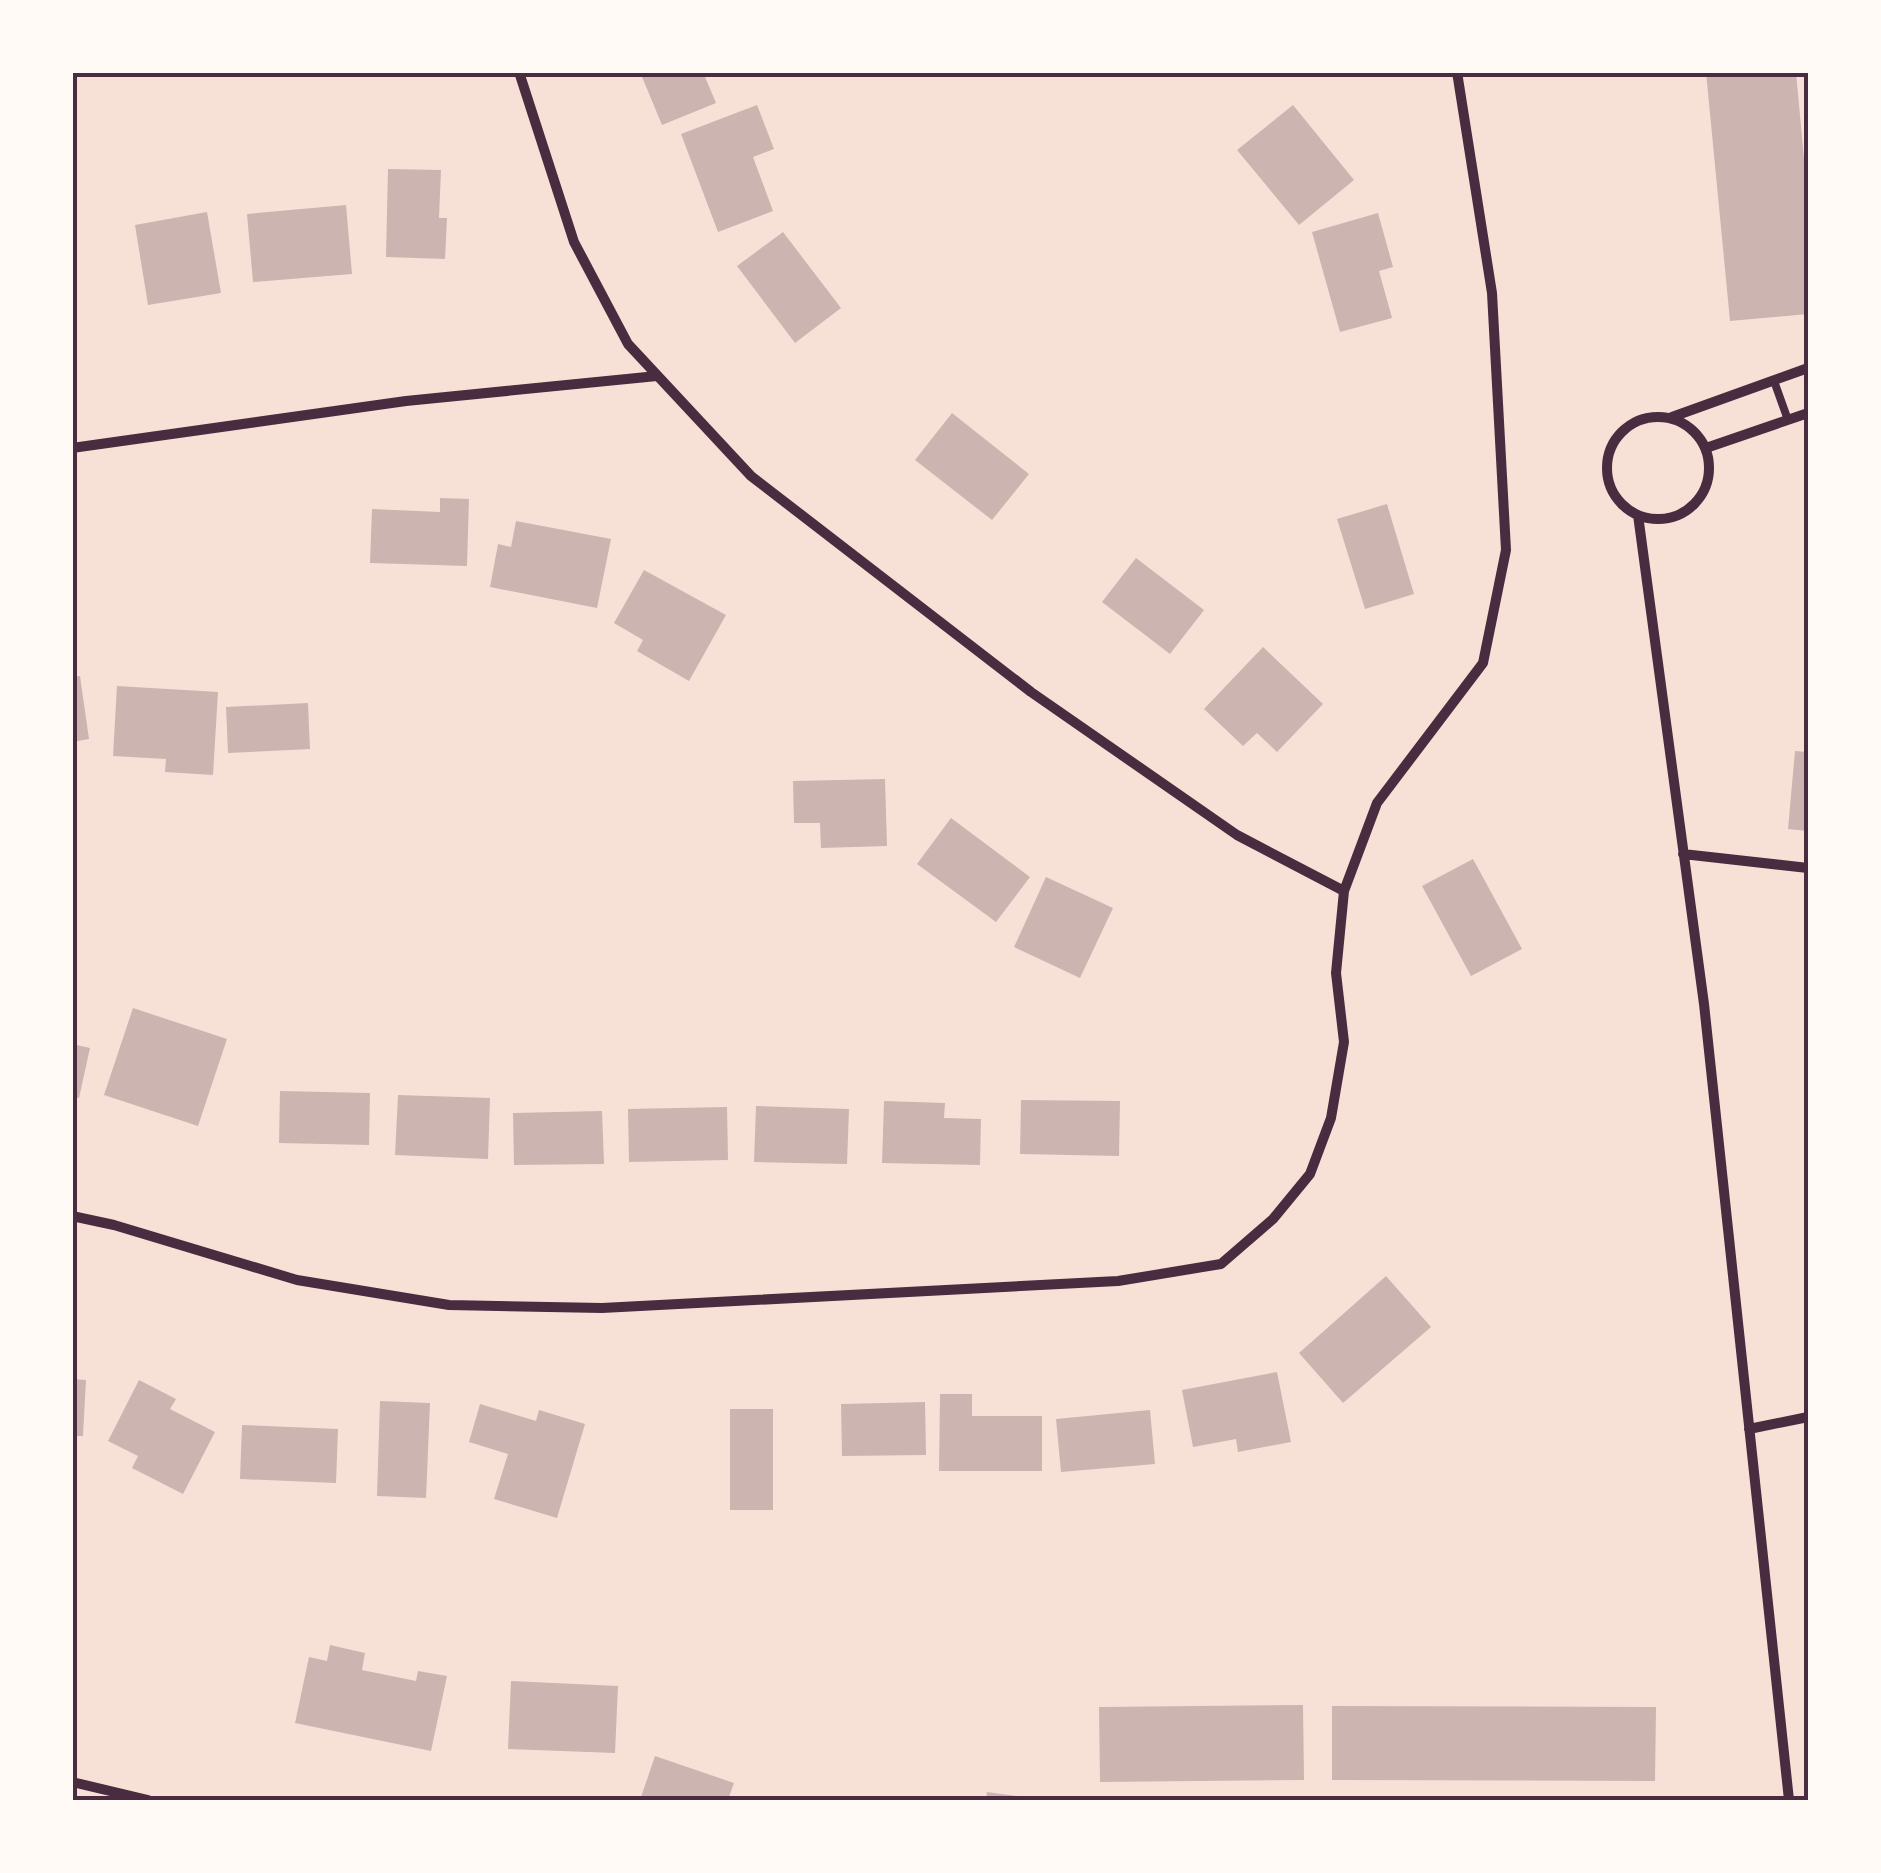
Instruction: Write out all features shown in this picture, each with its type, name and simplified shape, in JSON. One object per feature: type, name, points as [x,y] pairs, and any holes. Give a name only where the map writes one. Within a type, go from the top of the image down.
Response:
[{"type":"street","points":[[518,72],[574,242],[628,344],[751,476],[1031,692],[1236,835],[1344,891]]},
{"type":"street","points":[[72,1216],[114,1224],[297,1280],[450,1305],[602,1308],[1118,1281],[1220,1264],[1273,1219],[1310,1174],[1331,1118],[1344,1042],[1336,974],[1344,891],[1377,803],[1483,663],[1506,550],[1492,292],[1457,72]]},
{"type":"street","points":[[1671,418],[1696,432],[1706,448],[1710,465],[1708,483],[1700,499],[1687,511],[1671,518],[1638,515],[1624,507],[1608,481],[1606,465],[1610,450],[1628,426],[1641,419],[1671,418],[1808,368]]},
{"type":"street","points":[[72,448],[406,400],[657,376]]},
{"type":"street","points":[[1706,448],[1808,413]]},
{"type":"street","points":[[1638,515],[1704,1004],[1789,1800]]},
{"type":"street","points":[[1683,854],[1808,868]]},
{"type":"street","points":[[1749,1428],[1808,1416]]},
{"type":"street","points":[[72,1782],[148,1800]]},
{"type":"lane","points":[[1774,381],[1788,420]]},
{"type":"building","points":[[640,72],[703,72],[716,103],[662,125]]},
{"type":"building","points":[[1706,72],[1796,72],[1808,202],[1808,314],[1730,321]]},
{"type":"building","points":[[757,105],[774,149],[753,157],[773,211],[718,232],[681,134]]},
{"type":"building","points":[[1293,105],[1354,180],[1299,225],[1237,150]]},
{"type":"building","points":[[388,169],[441,170],[439,218],[447,218],[445,259],[386,257]]},
{"type":"building","points":[[346,205],[352,274],[253,282],[247,214]]},
{"type":"building","points":[[207,212],[221,293],[148,305],[135,225]]},
{"type":"building","points":[[1378,213],[1393,267],[1379,271],[1392,318],[1340,332],[1312,232]]},
{"type":"building","points":[[783,232],[841,308],[795,343],[737,266]]},
{"type":"building","points":[[952,413],[1029,474],[992,520],[915,460]]},
{"type":"building","points":[[440,498],[469,499],[467,566],[370,563],[372,509],[440,512]]},
{"type":"building","points":[[1387,504],[1414,594],[1365,609],[1337,519]]},
{"type":"building","points":[[516,521],[611,539],[597,608],[490,587],[498,544],[511,547]]},
{"type":"building","points":[[1136,558],[1204,610],[1170,654],[1102,602]]},
{"type":"building","points":[[644,570],[726,615],[689,681],[637,651],[643,640],[614,623]]},
{"type":"building","points":[[1263,647],[1323,704],[1277,752],[1257,733],[1243,746],[1204,709]]},
{"type":"building","points":[[80,676],[89,739],[72,742],[72,677]]},
{"type":"building","points":[[117,686],[218,692],[213,775],[165,772],[166,759],[113,756]]},
{"type":"building","points":[[308,703],[310,749],[228,753],[226,707]]},
{"type":"building","points":[[1795,751],[1808,752],[1808,831],[1788,829]]},
{"type":"building","points":[[885,779],[887,846],[821,848],[820,823],[794,823],[793,781]]},
{"type":"building","points":[[951,818],[1030,877],[996,922],[917,864]]},
{"type":"building","points":[[1473,859],[1522,949],[1471,976],[1422,886]]},
{"type":"building","points":[[1046,877],[1113,908],[1080,978],[1014,947]]},
{"type":"building","points":[[133,1008],[227,1039],[198,1126],[104,1095]]},
{"type":"building","points":[[72,1044],[90,1048],[79,1098],[72,1097]]},
{"type":"building","points":[[280,1091],[370,1093],[369,1145],[279,1143]]},
{"type":"building","points":[[398,1095],[490,1098],[488,1159],[395,1155]]},
{"type":"building","points":[[1021,1100],[1120,1101],[1119,1156],[1020,1154]]},
{"type":"building","points":[[884,1101],[945,1103],[944,1118],[981,1119],[980,1165],[882,1163]]},
{"type":"building","points":[[756,1106],[849,1109],[847,1164],[754,1162]]},
{"type":"building","points":[[727,1107],[728,1160],[629,1162],[628,1109]]},
{"type":"building","points":[[602,1111],[604,1164],[514,1165],[513,1113]]},
{"type":"building","points":[[1386,1276],[1431,1327],[1343,1403],[1299,1353]]},
{"type":"building","points":[[1277,1372],[1291,1442],[1238,1452],[1236,1439],[1193,1447],[1182,1390]]},
{"type":"building","points":[[72,1379],[86,1380],[83,1436],[72,1436]]},
{"type":"building","points":[[139,1380],[176,1399],[170,1409],[215,1432],[183,1494],[132,1468],[138,1456],[108,1441]]},
{"type":"building","points":[[940,1394],[972,1394],[972,1416],[1042,1416],[1042,1471],[939,1471]]},
{"type":"building","points":[[380,1401],[430,1403],[426,1498],[377,1496]]},
{"type":"building","points":[[925,1402],[926,1455],[842,1456],[841,1404]]},
{"type":"building","points":[[480,1404],[536,1421],[539,1410],[585,1424],[557,1518],[494,1499],[508,1454],[469,1442]]},
{"type":"building","points":[[730,1409],[773,1409],[773,1510],[730,1510]]},
{"type":"building","points":[[1150,1410],[1155,1464],[1061,1472],[1056,1419]]},
{"type":"building","points":[[242,1425],[338,1429],[336,1483],[240,1479]]},
{"type":"building","points":[[330,1645],[365,1653],[362,1670],[416,1681],[418,1671],[447,1676],[431,1751],[295,1723],[309,1657],[327,1661]]},
{"type":"building","points":[[511,1681],[618,1686],[615,1753],[508,1749]]},
{"type":"building","points":[[1303,1705],[1304,1780],[1100,1782],[1099,1707]]},
{"type":"building","points":[[1332,1706],[1656,1707],[1655,1781],[1332,1780]]},
{"type":"building","points":[[655,1756],[734,1783],[728,1800],[640,1800]]},
{"type":"building","points":[[987,1792],[1032,1798],[1032,1800],[986,1800]]}]
